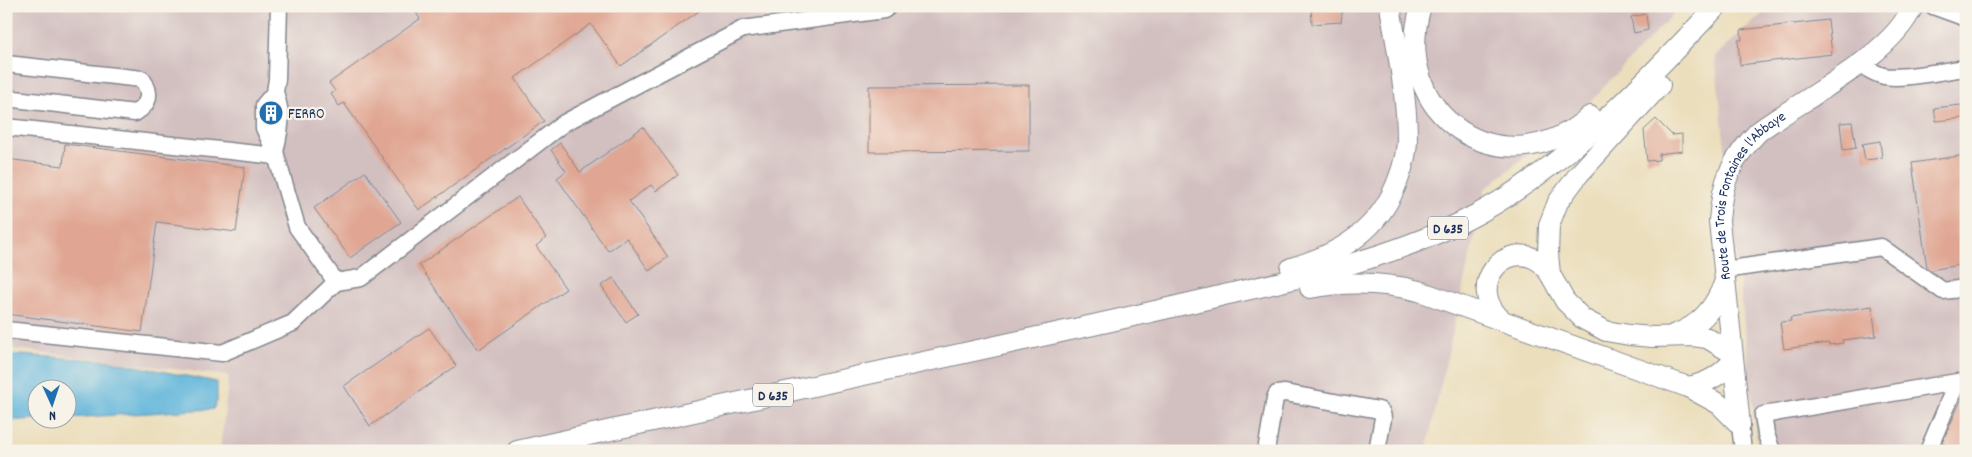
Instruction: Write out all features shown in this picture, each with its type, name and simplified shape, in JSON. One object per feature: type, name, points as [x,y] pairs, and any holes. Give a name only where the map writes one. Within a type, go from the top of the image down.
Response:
[{"type":"main road","points":[[1028,339],[1306,264],[1326,256],[1367,230],[1382,213],[1394,189],[1404,164],[1407,141],[1406,111],[1390,6]]},
{"type":"main road","points":[[1421,6],[1414,35],[1414,52],[1416,69],[1428,96],[1446,120],[1458,130],[1473,138],[1512,148],[1552,141],[1580,125],[1716,6]]},
{"type":"main road","name":"D 635","points":[[517,451],[1330,271],[1404,248],[1464,221],[1515,191],[1572,149],[1634,93],[1716,6]]},
{"type":"main road","points":[[1550,274],[1548,254],[1549,225],[1566,189],[1675,68],[1724,6]]},
{"type":"main road","name":"Route de Trois Fontaines l'Abbaye","points":[[1740,425],[1719,221],[1721,197],[1726,179],[1735,161],[1758,132],[1860,64],[1897,32],[1908,18],[1913,6]]},
{"type":"main road","points":[[1503,321],[1491,309],[1487,300],[1488,278],[1495,267],[1504,259],[1517,255],[1530,256],[1541,262],[1550,274],[1564,301],[1583,320],[1606,331],[1629,335],[1652,337],[1673,335],[1707,338],[1733,357],[1714,379],[1703,384],[1688,387]]},
{"type":"main road","points":[[1673,335],[1684,331],[1703,318],[1719,296],[1725,276]]},
{"type":"main road","points":[[1111,321],[1317,286],[1369,282],[1395,285],[1419,291],[1688,387],[1718,404],[1740,425]]},
{"type":"street","points":[[279,6],[277,79],[275,92],[264,105],[264,128],[276,154],[297,226],[336,282]]},
{"type":"street","points":[[6,330],[222,353],[293,323],[336,282],[361,278],[564,123],[743,29],[884,10],[889,6]]},
{"type":"street","points":[[1932,6],[1966,16]]},
{"type":"street","points":[[1958,6],[1966,16]]},
{"type":"street","points":[[6,64],[142,79],[148,87],[149,96],[147,104],[135,113],[6,98]]},
{"type":"street","points":[[1860,64],[1885,76],[1897,77],[1966,68]]},
{"type":"street","points":[[6,127],[276,154]]},
{"type":"street","points":[[1725,276],[1881,247],[1944,291],[1966,288]]},
{"type":"street","points":[[1772,451],[1766,434],[1763,415],[1957,382],[1928,451]]},
{"type":"street","points":[[1266,451],[1275,398],[1277,394],[1285,393],[1379,410],[1383,418],[1377,451]]},
{"type":"street","name":"Route de Trois Fontaines l'Abbaye","points":[[1740,425],[1743,451]]},
{"type":"shaded area","points":[[6,6],[1681,6],[1581,111],[1485,189],[1426,451],[220,451],[229,376],[6,348]]},
{"type":"shaded area","points":[[1771,6],[1946,6],[1966,29],[1966,451],[1758,451],[1715,56]]},
{"type":"water","points":[[6,354],[110,361],[217,382],[217,401],[213,409],[78,417],[78,380],[28,380],[28,420],[6,421]]},
{"type":"building","points":[[412,6],[706,6],[621,66],[591,24],[515,78],[544,121],[419,210],[344,103],[339,106],[331,94],[335,91],[329,83],[420,19]]},
{"type":"building","points":[[1311,6],[1343,6],[1341,22],[1312,24]]},
{"type":"building","points":[[1646,14],[1648,30],[1634,33],[1631,17]]},
{"type":"building","points":[[1828,20],[1832,54],[1740,65],[1738,40],[1742,40],[1741,30]]},
{"type":"building","points":[[1029,85],[1029,151],[869,152],[869,86]]},
{"type":"building","points":[[1961,105],[1963,118],[1936,121],[1934,108]]},
{"type":"building","points":[[1656,119],[1672,135],[1682,134],[1682,151],[1659,154],[1659,160],[1647,161],[1644,130]]},
{"type":"building","points":[[1852,122],[1856,148],[1843,150],[1840,123]]},
{"type":"building","points":[[643,127],[678,175],[656,191],[651,185],[629,201],[668,257],[649,271],[627,238],[608,251],[557,178],[566,171],[551,150],[560,143],[580,172]]},
{"type":"building","points":[[1880,141],[1882,158],[1865,160],[1862,144]]},
{"type":"building","points":[[65,144],[245,167],[236,232],[157,222],[142,332],[6,314],[6,159],[63,166]]},
{"type":"building","points":[[1966,155],[1966,264],[1930,270],[1927,268],[1912,163]]},
{"type":"building","points":[[365,172],[401,222],[350,258],[314,208]]},
{"type":"building","points":[[518,197],[546,238],[536,246],[566,289],[478,350],[419,265]]},
{"type":"building","points":[[613,278],[638,314],[626,322],[601,286]]},
{"type":"building","points":[[1872,306],[1876,336],[1842,340],[1843,343],[1829,345],[1829,343],[1784,349],[1780,322],[1791,321],[1790,318]]},
{"type":"building","points":[[429,328],[456,366],[370,426],[344,386]]},
{"type":"building","points":[[1966,389],[1966,451],[1958,451],[1942,443]]},
{"type":"place","name":"FERRO","points":[[271,113]]}]
